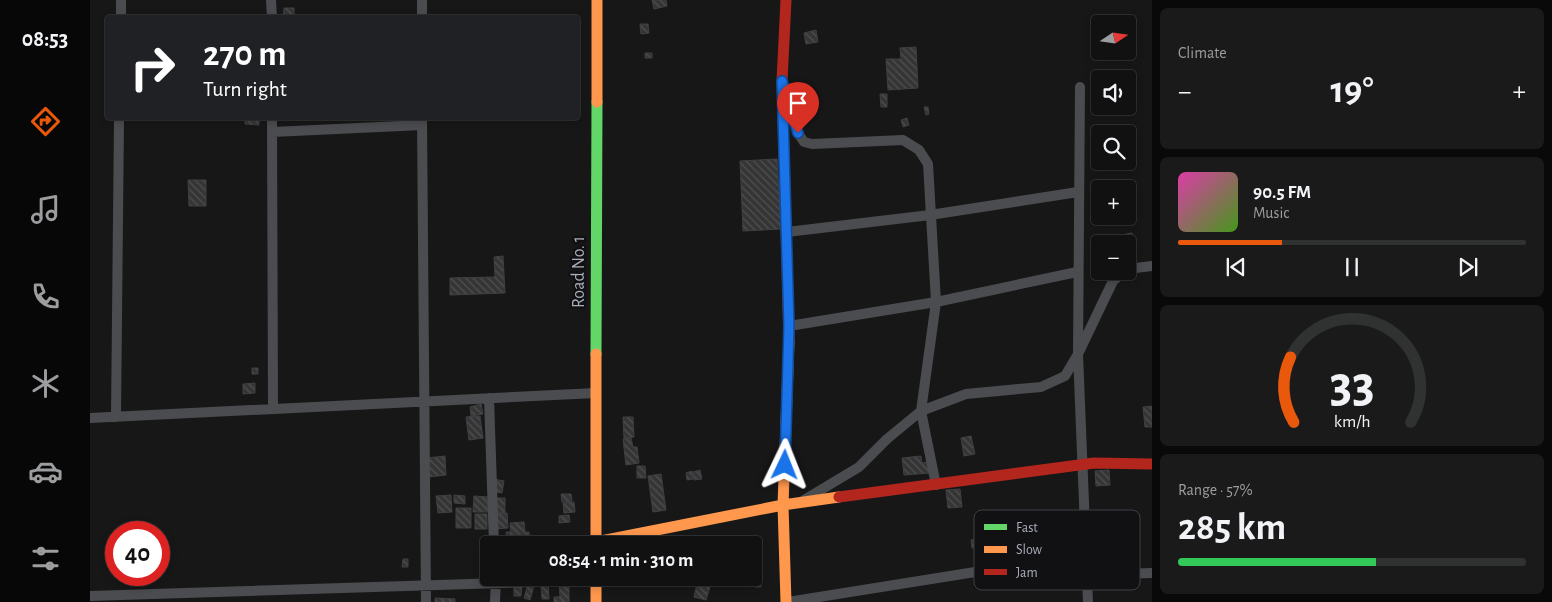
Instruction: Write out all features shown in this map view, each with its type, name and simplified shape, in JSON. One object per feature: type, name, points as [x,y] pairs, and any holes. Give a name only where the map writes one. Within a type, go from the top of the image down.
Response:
[{"type":"main road","name":"Road No. 1","points":[[596,536],[597,0]]},
{"type":"main road","points":[[786,0],[782,81],[789,326],[784,505],[787,602]]},
{"type":"main road","points":[[635,536],[784,505],[1084,464],[1152,464]]},
{"type":"main road","points":[[596,586],[596,602]]},
{"type":"street","points":[[120,15],[121,0]]},
{"type":"street","points":[[271,0],[272,15]]},
{"type":"street","points":[[422,0],[422,15]]},
{"type":"street","points":[[782,81],[798,133],[804,142],[812,144],[903,140],[919,150],[928,164],[936,302],[922,410],[936,485]]},
{"type":"street","points":[[1080,87],[1077,272],[1078,354],[1086,510]]},
{"type":"street","points":[[116,417],[119,120]]},
{"type":"street","points":[[272,120],[273,409]]},
{"type":"street","points":[[272,132],[422,121],[426,602]]},
{"type":"street","points":[[786,232],[930,215],[1078,192]]},
{"type":"street","points":[[1136,268],[1152,266]]},
{"type":"street","points":[[789,326],[936,302],[1077,272]]},
{"type":"street","points":[[799,503],[860,467],[887,439],[922,410],[966,394],[1041,387],[1064,376],[1078,354],[1114,280]]},
{"type":"street","points":[[90,418],[596,393]]},
{"type":"street","points":[[489,398],[494,536]]},
{"type":"street","points":[[787,602],[974,572]]},
{"type":"street","points":[[90,596],[426,586],[480,581]]},
{"type":"street","points":[[495,602],[496,586]]},
{"type":"building","points":[[652,0],[666,0],[667,6],[654,9]]},
{"type":"building","points":[[284,8],[294,8],[294,15],[283,15]]},
{"type":"building","points":[[640,24],[648,24],[649,33],[641,34]]},
{"type":"building","points":[[816,30],[818,42],[806,44],[804,33]]},
{"type":"building","points":[[916,47],[918,88],[888,90],[886,59],[901,59],[900,48]]},
{"type":"building","points":[[645,53],[652,53],[652,58],[645,58]]},
{"type":"building","points":[[880,94],[887,94],[887,107],[881,107]]},
{"type":"building","points":[[924,107],[928,107],[929,114],[926,115]]},
{"type":"building","points":[[907,118],[909,125],[903,127],[901,120]]},
{"type":"building","points":[[245,120],[259,120],[259,125],[245,124]]},
{"type":"building","points":[[777,159],[781,229],[743,231],[740,161]]},
{"type":"building","points":[[188,180],[206,180],[206,206],[189,206]]},
{"type":"building","points":[[503,256],[505,293],[450,295],[450,278],[495,277],[494,257]]},
{"type":"building","points":[[252,368],[258,368],[258,374],[252,374]]},
{"type":"building","points":[[255,383],[255,393],[243,394],[243,384]]},
{"type":"building","points":[[481,404],[483,414],[471,416],[470,407]]},
{"type":"building","points":[[1152,406],[1152,427],[1145,427],[1143,407]]},
{"type":"building","points":[[480,416],[483,438],[469,440],[466,417]]},
{"type":"building","points":[[623,417],[633,417],[634,437],[624,438]]},
{"type":"building","points":[[971,436],[975,454],[964,456],[961,438]]},
{"type":"building","points":[[631,438],[633,447],[637,447],[639,463],[626,465],[623,439]]},
{"type":"building","points":[[445,456],[446,475],[429,477],[427,458]]},
{"type":"building","points":[[921,456],[922,463],[930,462],[930,473],[904,475],[902,458]]},
{"type":"building","points":[[637,466],[645,466],[646,478],[637,478]]},
{"type":"building","points":[[700,470],[702,479],[694,480],[693,472]]},
{"type":"building","points":[[1109,470],[1110,485],[1096,486],[1095,471]]},
{"type":"building","points":[[692,471],[693,479],[687,480],[686,473]]},
{"type":"building","points":[[661,474],[666,510],[653,512],[648,476]]},
{"type":"building","points":[[493,479],[504,481],[502,493],[491,491]]},
{"type":"building","points":[[960,489],[962,507],[948,508],[946,490]]},
{"type":"building","points":[[561,494],[571,494],[572,501],[562,502]]},
{"type":"building","points":[[451,495],[452,512],[438,513],[436,496]]},
{"type":"building","points":[[454,495],[465,496],[465,504],[454,503]]},
{"type":"building","points":[[474,496],[488,497],[488,512],[473,512]]},
{"type":"building","points":[[494,498],[505,498],[505,513],[495,513]]},
{"type":"building","points":[[574,502],[575,512],[564,513],[563,503]]},
{"type":"building","points":[[456,508],[471,508],[471,528],[456,528]]},
{"type":"building","points":[[507,513],[508,528],[495,529],[494,514]]},
{"type":"building","points":[[475,514],[487,514],[487,529],[475,529]]},
{"type":"building","points":[[569,515],[570,522],[559,523],[559,516]]},
{"type":"building","points":[[524,522],[525,532],[529,532],[529,536],[506,536],[506,532],[511,532],[510,523]]},
{"type":"building","points":[[971,540],[974,540],[974,548],[972,548]]},
{"type":"building","points":[[403,559],[408,559],[408,567],[402,567]]},
{"type":"building","points":[[514,586],[522,586],[521,596],[514,596]]},
{"type":"building","points":[[527,586],[534,586],[530,600],[524,598]]},
{"type":"building","points":[[541,586],[548,586],[549,599],[542,599]]},
{"type":"building","points":[[559,586],[569,586],[569,602],[554,602],[554,597],[560,597]]},
{"type":"building","points":[[697,586],[710,587],[706,600],[694,597]]},
{"type":"building","points":[[435,598],[455,599],[455,602],[435,602]]},
{"type":"traffic: fast","points":[[596,354],[597,102]]},
{"type":"traffic: slow","points":[[597,0],[597,102]]},
{"type":"traffic: slow","points":[[786,602],[783,505],[789,341]]},
{"type":"traffic: slow","points":[[596,354],[596,536]]},
{"type":"traffic: slow","points":[[626,536],[783,505],[839,497]]},
{"type":"traffic: slow","points":[[596,586],[596,602]]},
{"type":"traffic: jam","points":[[786,0],[782,81],[789,341]]},
{"type":"traffic: jam","points":[[839,497],[1094,463],[1152,464]]},
{"type":"route","points":[[785,465],[789,326],[782,81],[798,133]]}]
